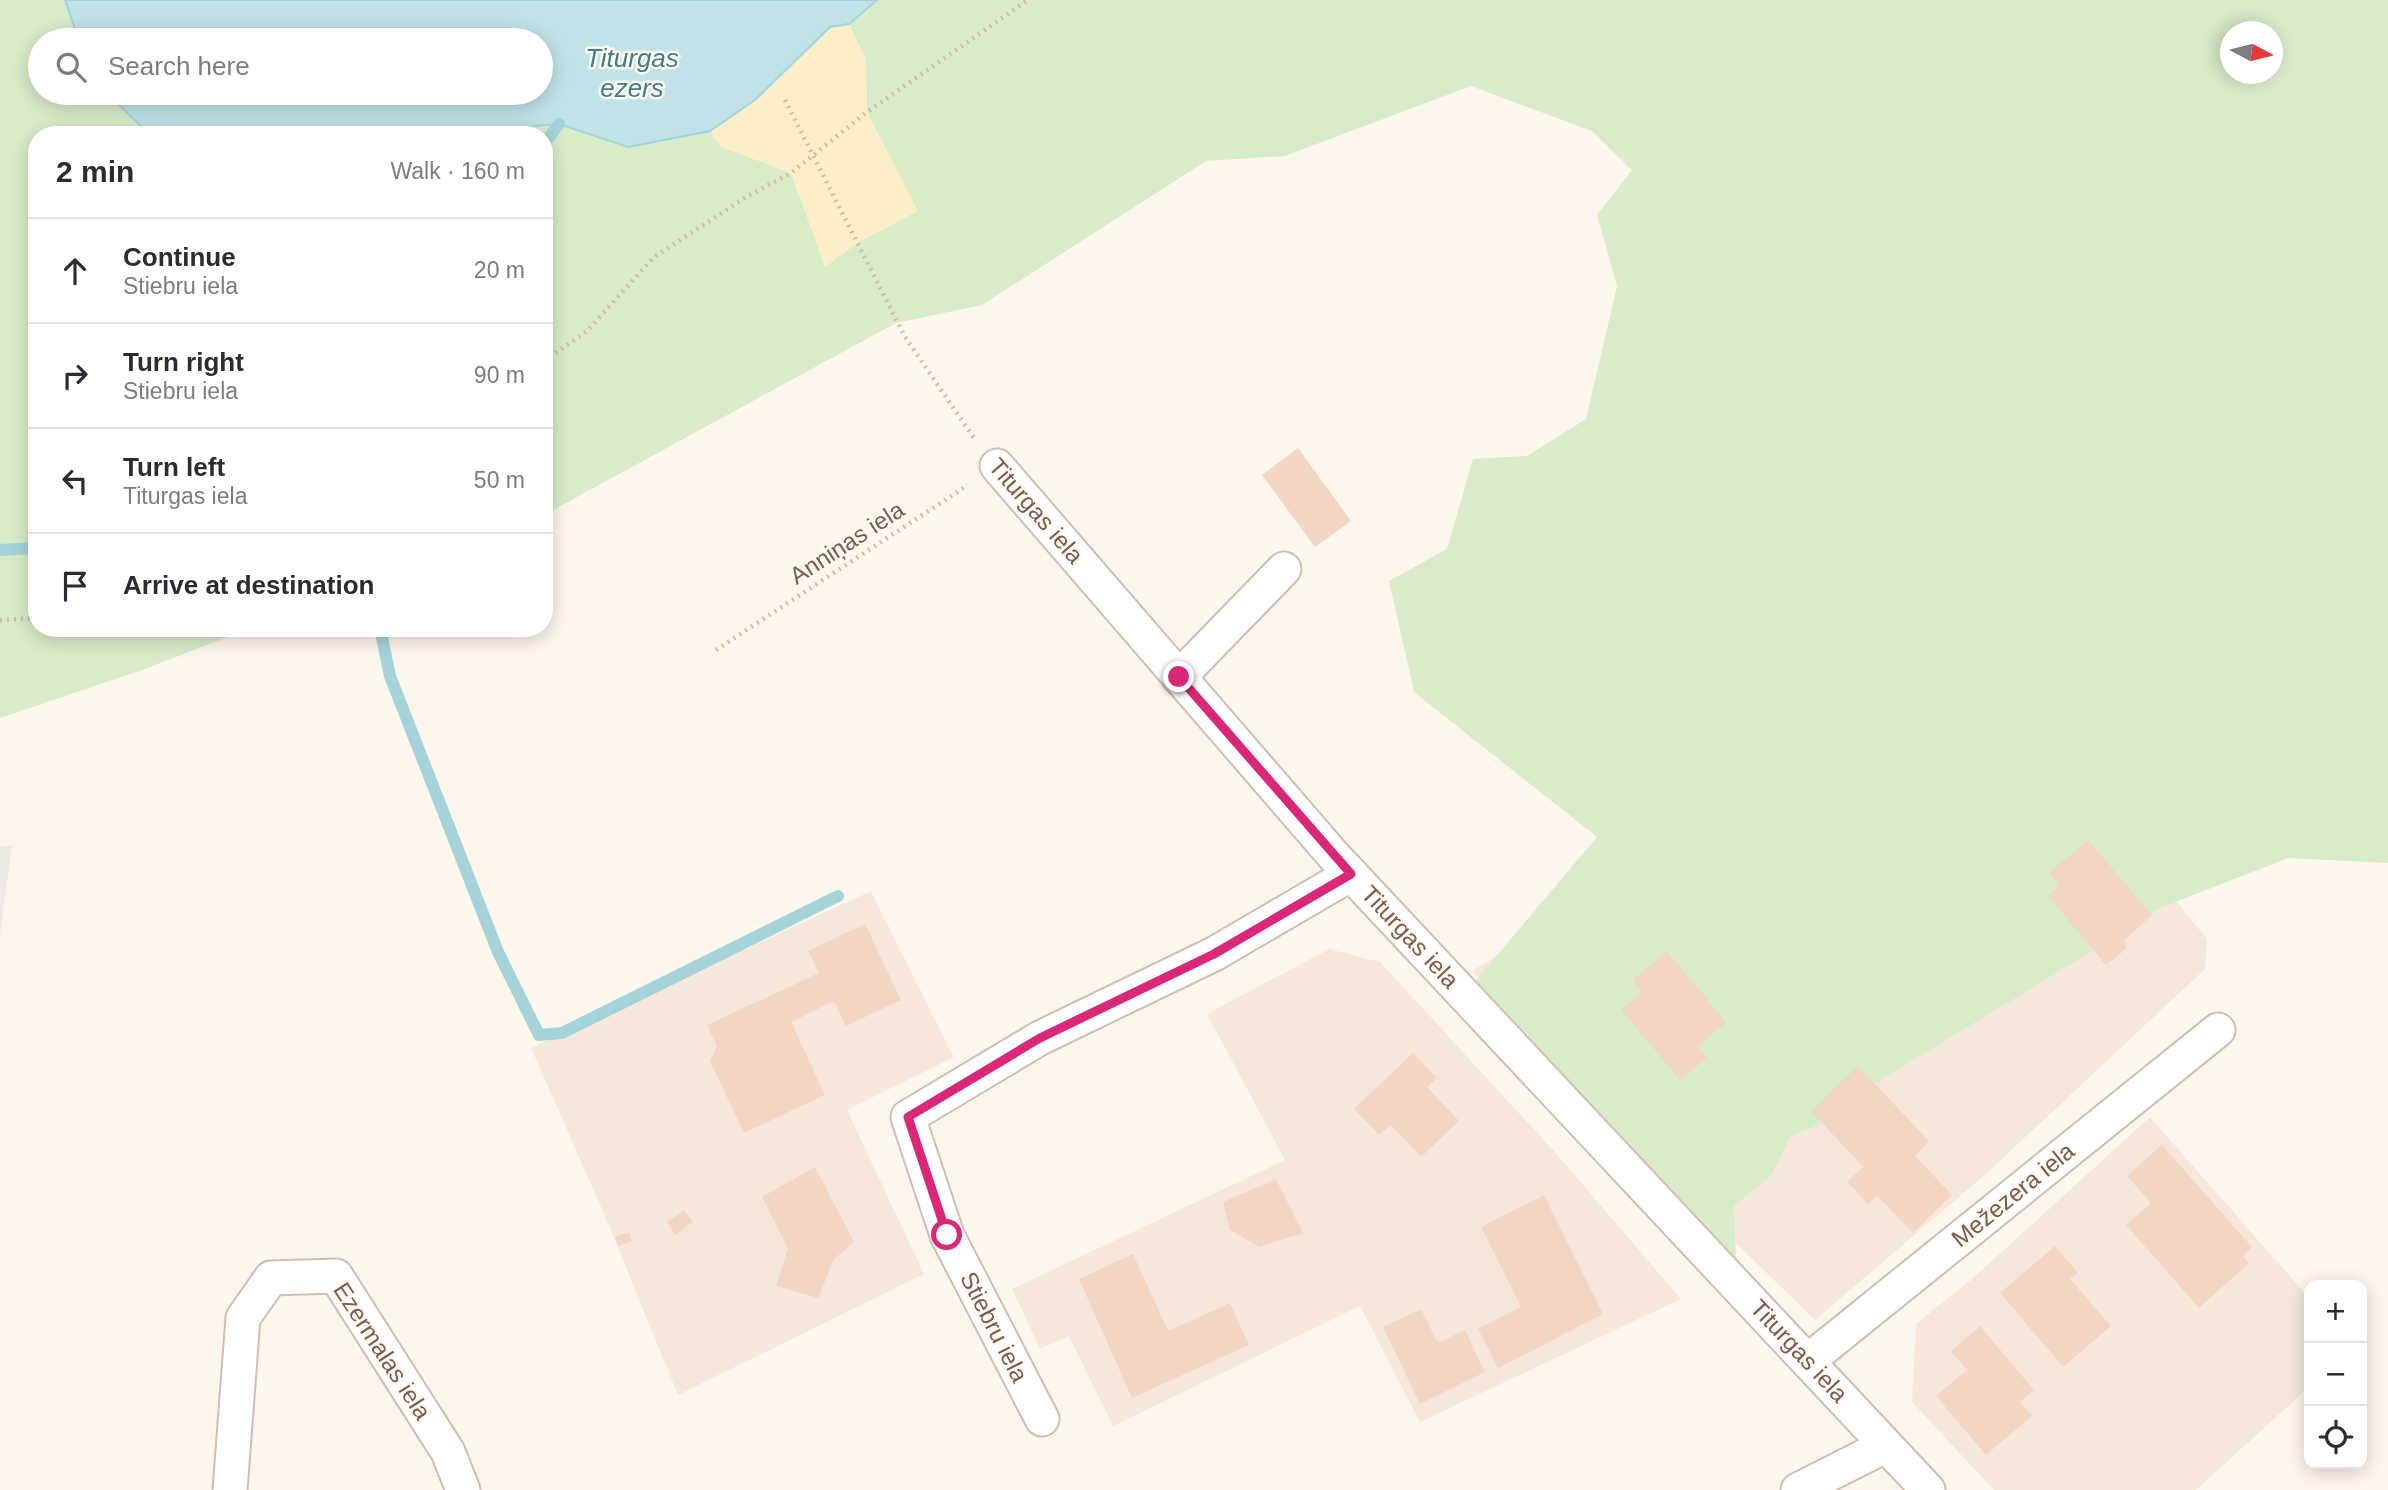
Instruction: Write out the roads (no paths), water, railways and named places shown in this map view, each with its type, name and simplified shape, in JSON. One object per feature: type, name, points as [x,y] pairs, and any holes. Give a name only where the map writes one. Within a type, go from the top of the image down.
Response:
[{"type":"street","name":"Titurgas iela","points":[[997,466],[1351,874],[1928,1490]]},
{"type":"street","points":[[1179,677],[1284,569]]},
{"type":"street","name":"Stiebru iela","points":[[1042,1419],[947,1235],[908,1117],[1040,1038],[1214,954],[1351,874]]},
{"type":"street","name":"Mežezera iela","points":[[1809,1360],[2218,1030]]},
{"type":"street","name":"Ezermalas iela","points":[[230,1490],[243,1318],[271,1278],[336,1276],[448,1452],[463,1490]]},
{"type":"street","points":[[1798,1490],[1885,1446]]},
{"type":"water","name":"Titurgas ezers","points":[[65,0],[877,0],[849,24],[830,27],[755,100],[710,131],[628,147],[559,124],[141,126],[119,105],[553,105],[553,28],[75,28]]},
{"type":"waterway","points":[[553,132],[559,124]]},
{"type":"waterway","points":[[0,550],[28,548]]},
{"type":"waterway","points":[[382,637],[390,676],[498,952],[539,1035],[562,1033],[838,896]]}]
